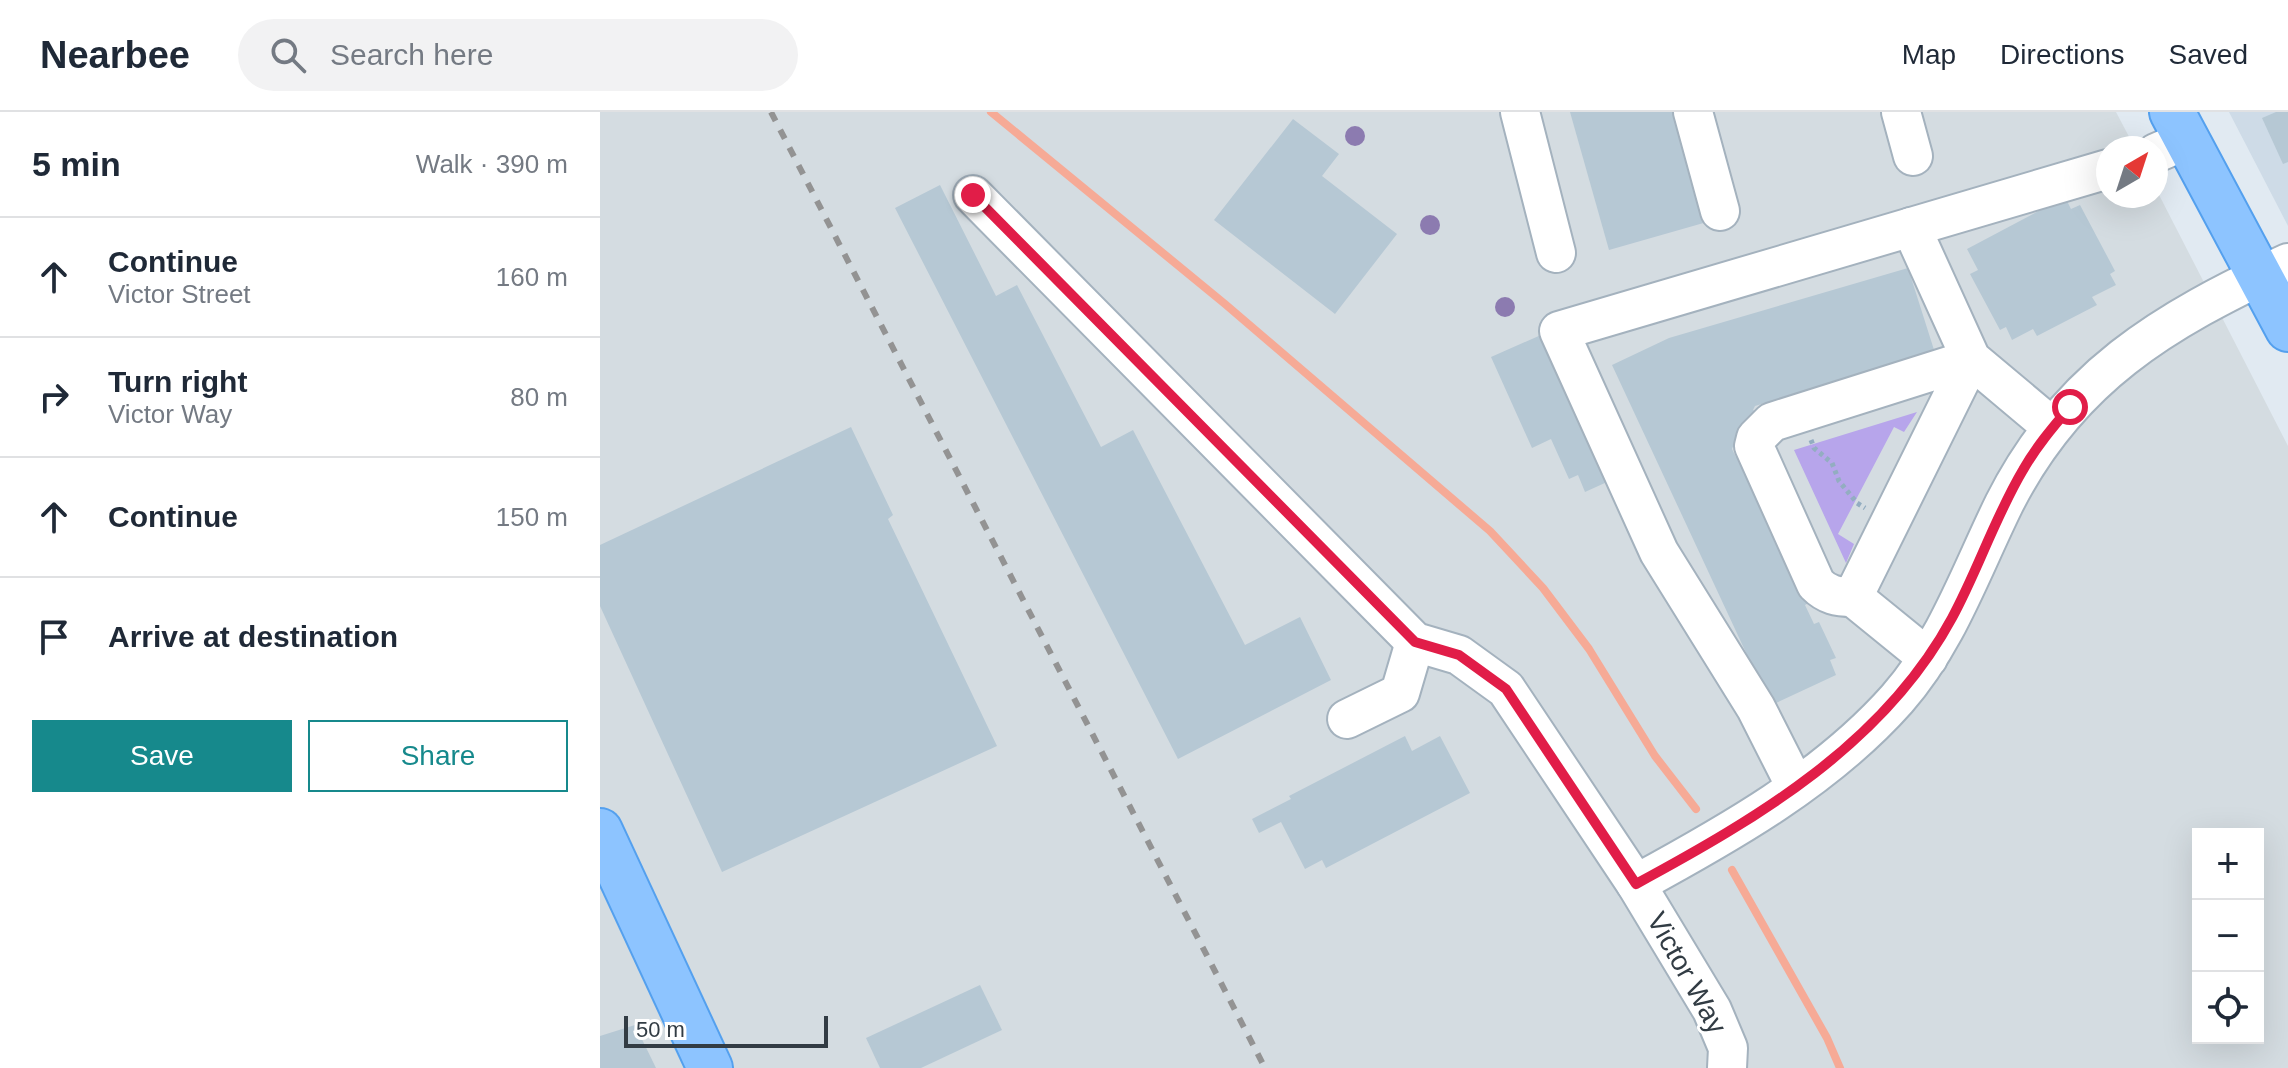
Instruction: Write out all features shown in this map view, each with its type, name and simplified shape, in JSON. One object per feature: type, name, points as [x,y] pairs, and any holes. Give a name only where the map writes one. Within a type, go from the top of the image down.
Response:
[{"type":"main road","points":[[2171,135],[2274,270],[2288,329]]},
{"type":"main road","points":[[604,852],[710,1068]]},
{"type":"street","points":[[1520,112],[1556,253]]},
{"type":"street","points":[[1693,112],[1720,211]]},
{"type":"street","points":[[1901,112],[1913,156]]},
{"type":"street","points":[[1796,787],[1756,708],[1659,552],[1559,331],[2096,173]]},
{"type":"street","points":[[973,195],[1415,642],[1400,693],[1347,719]]},
{"type":"street","points":[[1911,227],[1971,359],[2052,427]]},
{"type":"street","points":[[1636,884],[1700,849],[1796,787],[1867,730],[1897,699],[1928,658],[1953,616],[2022,470],[2052,427],[2093,383],[2149,337],[2274,270]]},
{"type":"street","points":[[1928,658],[1853,597],[1831,595],[1816,584],[1754,446],[1767,424],[1971,359]]},
{"type":"street","points":[[1853,597],[1971,359]]},
{"type":"street","name":"Victor Way","points":[[1415,642],[1459,655],[1506,689],[1636,884],[1712,1010],[1728,1048],[1727,1068]]},
{"type":"path","points":[[1801,412],[1814,448],[1832,463],[1839,481],[1857,503],[1891,521]]},
{"type":"shaded area","points":[[600,112],[2116,112],[2129,136],[2096,136],[2096,208],[2166,208],[2288,446],[2288,1068],[600,1068]]},
{"type":"shaded area","points":[[2229,112],[2288,112],[2288,226],[2287,224]]},
{"type":"shaded area","points":[[1917,412],[1904,432],[1894,427],[1838,534],[1854,544],[1846,563],[1794,450]]},
{"type":"building","points":[[1570,112],[1676,112],[1707,222],[1609,250]]},
{"type":"building","points":[[2276,112],[2288,112],[2288,162],[2283,164],[2262,118]]},
{"type":"building","points":[[1293,119],[1339,154],[1322,176],[1397,234],[1335,314],[1214,220]]},
{"type":"building","points":[[940,185],[996,296],[1017,285],[1101,447],[1133,430],[1245,645],[1300,617],[1331,680],[1178,759],[895,208]]},
{"type":"building","points":[[2065,197],[2071,209],[2080,205],[2115,271],[2110,274],[2116,285],[2092,297],[2097,305],[2037,336],[2033,329],[2012,340],[2006,327],[2000,330],[1970,274],[1978,270],[1967,249]]},
{"type":"building","points":[[1908,268],[1935,353],[1826,391],[1824,385],[1803,392],[1804,397],[1766,409],[1765,403],[1755,406],[1753,410],[1758,413],[1739,447],[1734,444],[1732,449],[1736,457],[1742,454],[1758,490],[1753,493],[1762,513],[1767,510],[1784,546],[1779,549],[1810,602],[1805,605],[1814,624],[1819,622],[1836,658],[1830,660],[1836,675],[1776,703],[1774,699],[1769,702],[1612,365],[1669,338]]},
{"type":"building","points":[[1541,335],[1607,482],[1585,492],[1578,475],[1569,479],[1551,439],[1532,448],[1491,357]]},
{"type":"building","points":[[851,427],[893,515],[888,519],[997,746],[722,872],[600,606],[600,545]]},
{"type":"building","points":[[1405,736],[1412,751],[1440,736],[1470,793],[1326,868],[1322,860],[1305,869],[1281,822],[1259,833],[1252,819],[1291,799],[1289,796]]},
{"type":"building","points":[[980,985],[1002,1030],[921,1068],[880,1068],[866,1038]]},
{"type":"building","points":[[635,1025],[656,1068],[600,1068],[600,1036]]},
{"type":"waterway","points":[[991,112],[1225,304],[1490,531],[1543,588],[1589,649],[1655,756],[1696,809]]},
{"type":"waterway","points":[[1732,870],[1827,1038],[1840,1068]]},
{"type":"railway","points":[[771,112],[1265,1068]]},
{"type":"route","points":[[973,195],[1415,642],[1459,655],[1506,689],[1636,884],[1700,849],[1796,787],[1867,730],[1897,699],[1928,658],[1953,616],[2022,470],[2070,407]]}]
